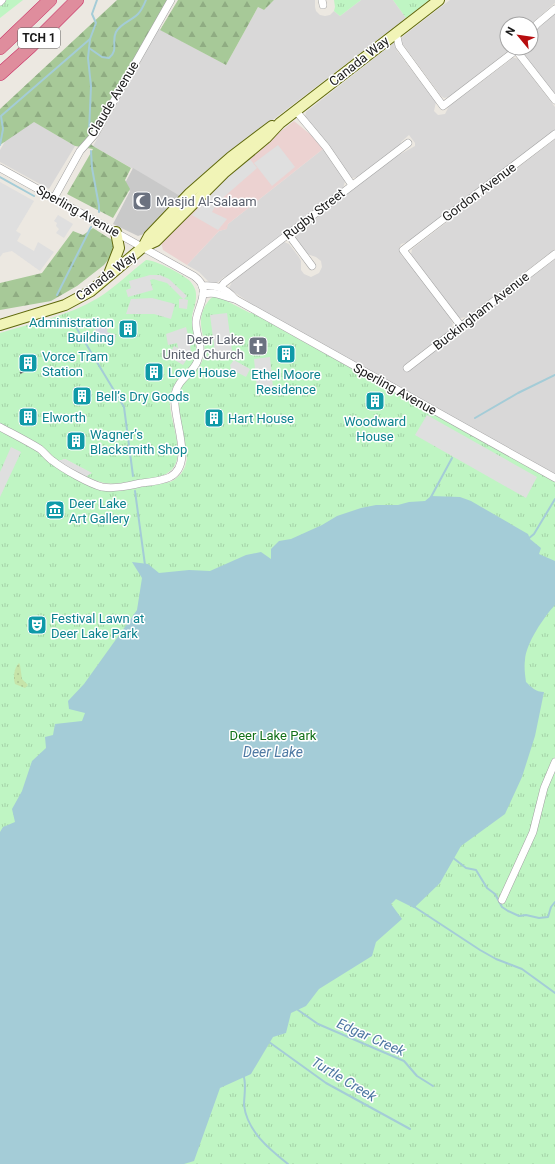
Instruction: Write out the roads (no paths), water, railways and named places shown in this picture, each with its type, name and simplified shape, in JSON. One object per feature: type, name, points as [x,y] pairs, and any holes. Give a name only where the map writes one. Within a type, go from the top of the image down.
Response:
[{"type":"highway","name":"TCH 1","points":[[0,48],[50,0]]},
{"type":"highway","name":"TCH 1","points":[[0,74],[30,47],[77,0]]},
{"type":"highway","points":[[0,41],[23,27]]},
{"type":"main road","name":"Canada Way","points":[[0,325],[65,306],[90,291],[143,247],[149,236],[195,188],[252,140],[269,127],[280,123],[439,0]]},
{"type":"main road","points":[[109,276],[119,248],[116,232]]},
{"type":"street","name":"Claude Avenue","points":[[54,198],[80,151],[95,134],[171,0]]},
{"type":"street","points":[[539,22],[555,9]]},
{"type":"street","points":[[396,32],[399,46],[444,106],[508,56]]},
{"type":"street","points":[[522,56],[555,100]]},
{"type":"street","points":[[296,111],[326,147],[352,185]]},
{"type":"street","name":"Gordon Avenue","points":[[461,326],[403,250],[555,134]]},
{"type":"street","name":"Rugby Street","points":[[221,287],[229,279],[289,235],[408,142]]},
{"type":"street","name":"Sperling Avenue","points":[[0,168],[198,278],[202,290],[214,292],[226,298],[235,300],[555,478]]},
{"type":"street","points":[[289,235],[312,266]]},
{"type":"street","name":"Buckingham Avenue","points":[[407,368],[555,254]]},
{"type":"street","points":[[0,427],[40,449],[54,462],[89,482],[101,486],[116,488],[163,480],[172,476],[177,472],[181,465],[183,454],[175,408],[175,396],[178,386],[195,366],[200,355],[201,342],[196,319],[202,290],[214,286],[221,287]]},
{"type":"street","name":"Sperling Avenue","points":[[221,287],[230,293],[235,300]]},
{"type":"street","points":[[502,900],[532,832],[540,800],[555,762]]},
{"type":"water","name":"Deer Lake","points":[[431,496],[460,497],[471,501],[528,534],[530,539],[541,548],[539,554],[555,561],[555,605],[532,638],[526,653],[525,663],[526,682],[536,690],[544,692],[535,736],[522,777],[505,814],[461,846],[440,883],[414,908],[396,899],[391,904],[402,919],[376,942],[372,956],[319,989],[306,1006],[291,1013],[286,1033],[273,1037],[251,1074],[220,1088],[194,1161],[184,1164],[0,1164],[0,832],[3,827],[15,822],[12,809],[22,791],[32,761],[46,748],[45,737],[53,735],[55,724],[82,721],[85,713],[69,709],[68,701],[84,684],[137,610],[142,578],[132,562],[148,564],[159,573],[189,570],[210,571],[246,555],[261,552],[271,559],[271,549],[279,541],[291,539],[322,525],[337,516],[376,505],[398,505],[409,502],[425,501]]},
{"type":"waterway","points":[[89,132],[91,86],[88,58],[90,39],[96,23],[92,14],[97,0]]},
{"type":"waterway","points":[[89,48],[102,57],[109,58],[114,52],[114,39],[116,32],[121,26],[138,14],[146,0]]},
{"type":"waterway","points":[[0,145],[3,129],[1,116],[90,39]]},
{"type":"waterway","points":[[91,151],[92,168],[99,212]]},
{"type":"waterway","points":[[0,177],[34,196]]},
{"type":"waterway","points":[[57,295],[91,227]]},
{"type":"waterway","points":[[71,319],[124,407],[133,476]]},
{"type":"waterway","points":[[475,418],[518,393],[555,375]]},
{"type":"waterway","points":[[431,497],[452,458]]},
{"type":"waterway","points":[[135,491],[145,565]]},
{"type":"waterway","points":[[528,539],[534,534],[555,499]]},
{"type":"waterway","points":[[452,857],[466,868],[476,870],[487,888],[495,894],[502,907],[519,916],[526,915],[539,918],[548,917],[551,907],[555,902]]},
{"type":"waterway","points":[[413,906],[480,950],[496,959],[522,969],[555,993]]},
{"type":"waterway","name":"Edgar Creek","points":[[298,1010],[318,1024],[404,1061],[417,1076],[433,1086]]},
{"type":"waterway","name":"Turtle Creek","points":[[269,1042],[326,1083],[410,1129]]},
{"type":"waterway","points":[[243,1074],[245,1086],[244,1105],[249,1123],[260,1139],[288,1164]]},
{"type":"railway","points":[[20,373],[37,365]]},
{"type":"place","name":"Masjid Al-Salaam","points":[[142,201]]},
{"type":"place","name":"Administration Building","points":[[128,329]]},
{"type":"place","name":"Deer Lake United Church","points":[[258,346]]},
{"type":"place","name":"Ethel Moore Residence","points":[[286,354]]},
{"type":"place","name":"Vorce Tram Station","points":[[28,363]]},
{"type":"place","name":"Love House","points":[[154,372]]},
{"type":"place","name":"Bell’s Dry Goods","points":[[82,396]]},
{"type":"place","name":"Woodward House","points":[[375,401]]},
{"type":"place","name":"Elworth","points":[[28,417]]},
{"type":"place","name":"Hart House","points":[[214,418]]},
{"type":"place","name":"Wagner’s Blacksmith Shop","points":[[76,441]]},
{"type":"place","name":"Deer Lake Art Gallery","points":[[55,510]]},
{"type":"place","name":"Festival Lawn at Deer Lake Park","points":[[37,625]]},
{"type":"park label","name":"Deer Lake Park","points":[[273,735]]}]
